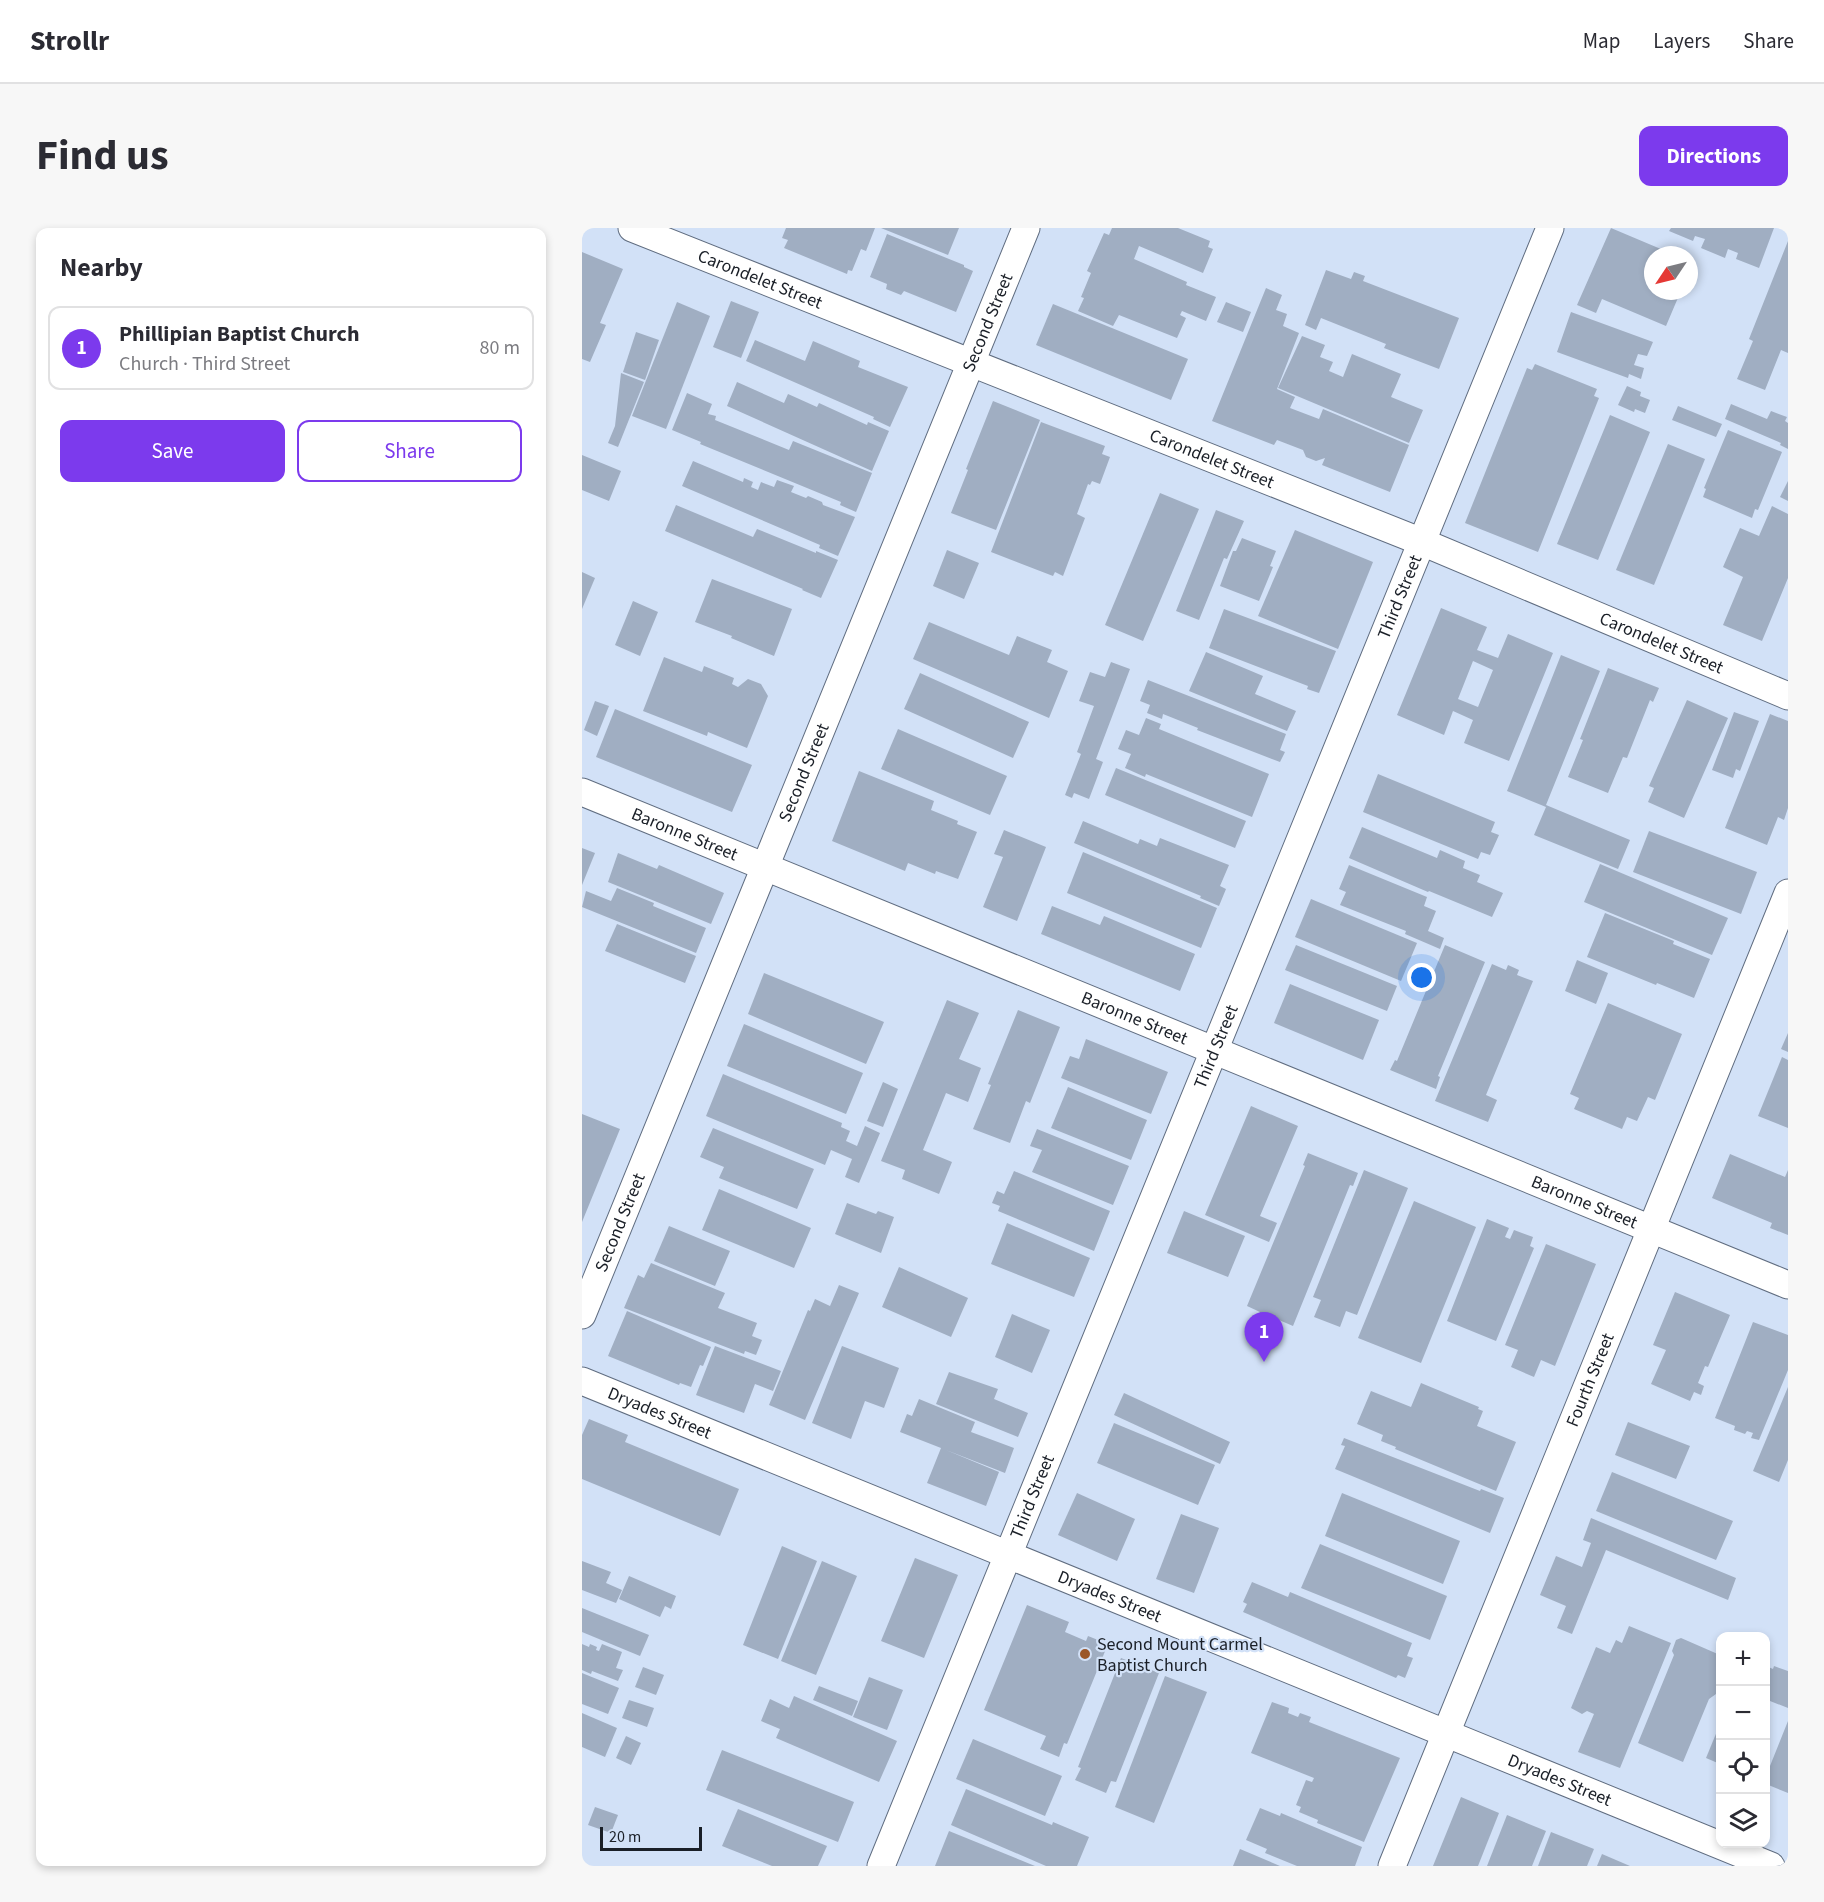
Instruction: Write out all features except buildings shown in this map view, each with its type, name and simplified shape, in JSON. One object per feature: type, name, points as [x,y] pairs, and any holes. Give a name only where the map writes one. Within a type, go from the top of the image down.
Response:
[{"type":"street","name":"Carondelet Street","points":[[632,228],[1422,542],[1788,696]]},
{"type":"street","name":"Second Street","points":[[582,1315],[1026,228]]},
{"type":"street","name":"Third Street","points":[[881,1866],[1550,228]]},
{"type":"street","name":"Baronne Street","points":[[582,792],[1788,1285]]},
{"type":"street","name":"Fourth Street","points":[[1392,1866],[1788,893]]},
{"type":"street","name":"Dryades Street","points":[[582,1381],[1771,1866]]},
{"type":"place","name":"Phillipian Baptist Church","points":[[1264,1362]]},
{"type":"place","name":"Second Mount Carmel Baptist Church","points":[[1085,1654]]}]
